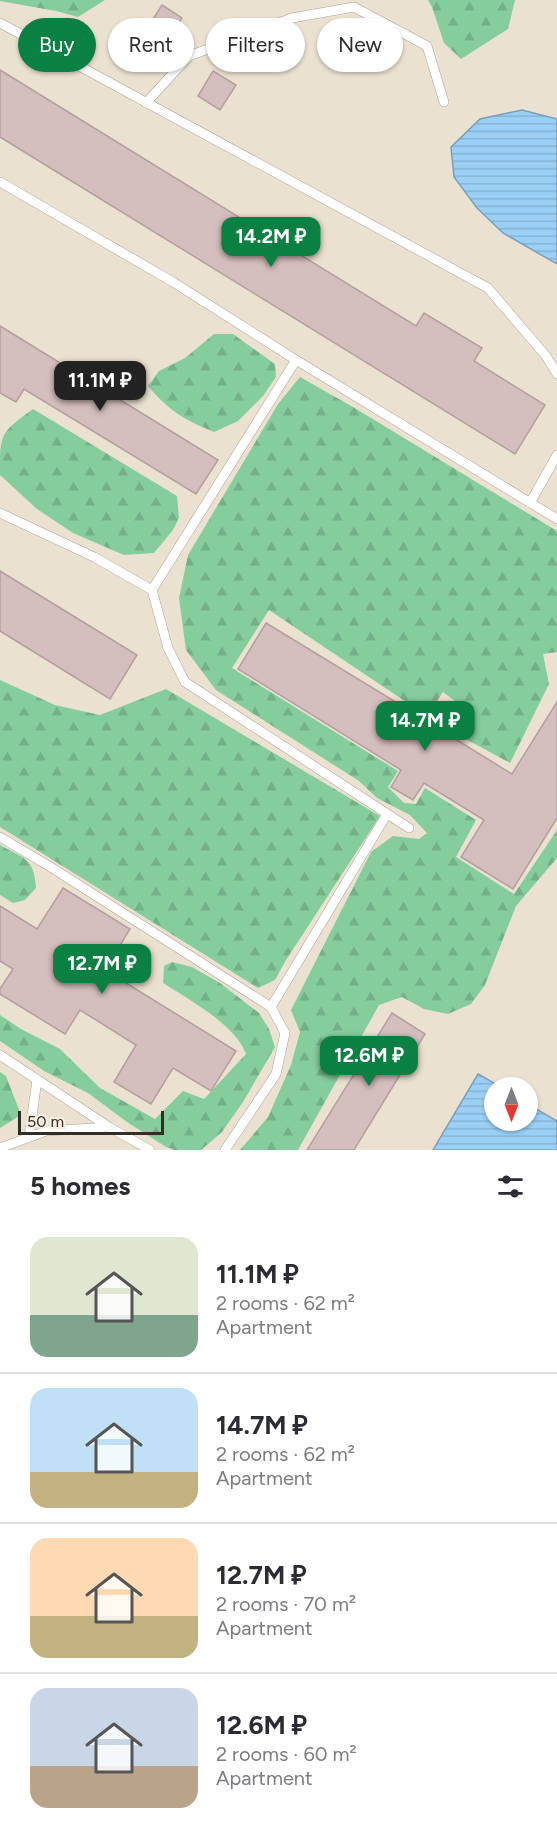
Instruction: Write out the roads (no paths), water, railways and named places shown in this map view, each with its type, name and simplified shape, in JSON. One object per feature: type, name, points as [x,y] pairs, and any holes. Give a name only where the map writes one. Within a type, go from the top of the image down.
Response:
[{"type":"lane","points":[[146,103],[189,56],[292,18],[354,7],[427,46],[444,102]]},
{"type":"lane","points":[[0,23],[488,288],[546,356],[557,374]]},
{"type":"lane","points":[[0,182],[173,282],[557,519]]},
{"type":"lane","points":[[152,590],[296,360]]},
{"type":"lane","points":[[530,502],[557,455]]},
{"type":"lane","points":[[0,513],[94,556],[152,590],[168,648],[185,682],[409,828]]},
{"type":"lane","points":[[270,1007],[387,814]]},
{"type":"lane","points":[[0,837],[270,1007],[285,1033],[276,1074],[225,1150]]},
{"type":"lane","points":[[0,1055],[109,1127],[150,1150]]},
{"type":"lane","points":[[29,1137],[37,1080]]},
{"type":"lane","points":[[0,1148],[46,1131],[109,1127]]},
{"type":"water","points":[[522,110],[557,119],[557,264],[503,233],[477,208],[454,177],[451,147],[480,119]]},
{"type":"water","points":[[478,1074],[484,1077],[484,1131],[538,1131],[538,1110],[557,1121],[557,1150],[433,1150]]}]
